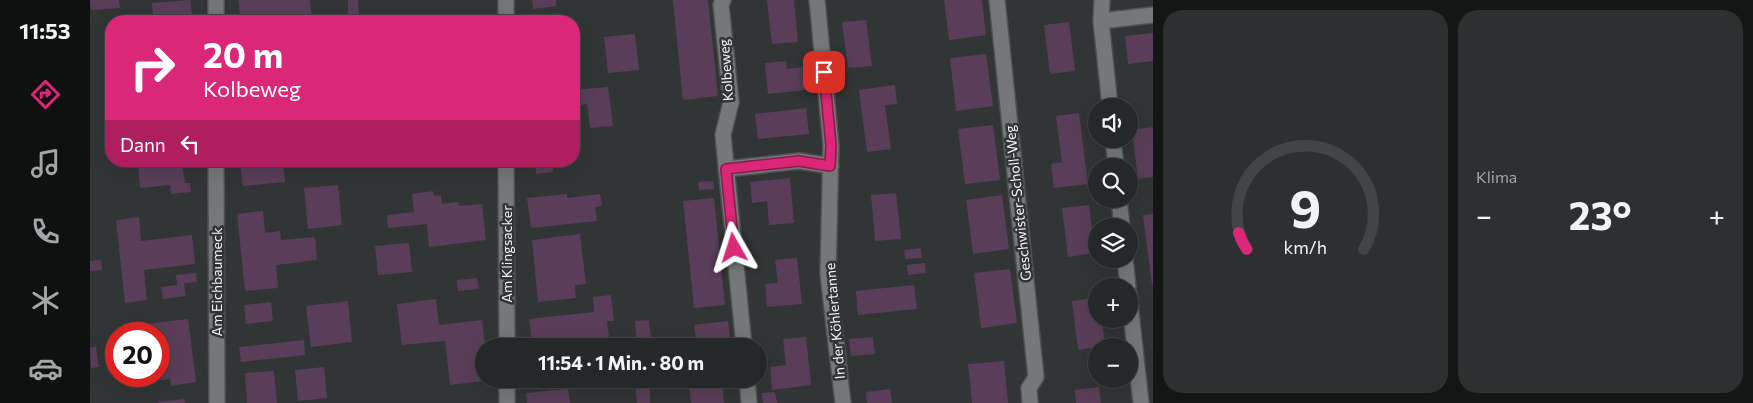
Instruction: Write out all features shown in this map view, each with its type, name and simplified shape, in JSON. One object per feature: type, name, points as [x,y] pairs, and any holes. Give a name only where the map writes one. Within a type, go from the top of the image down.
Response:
[{"type":"street","points":[[216,0],[216,15]]},
{"type":"street","points":[[506,0],[506,15]]},
{"type":"street","name":"Kolbeweg","points":[[723,0],[721,5],[731,102],[723,135],[743,338]]},
{"type":"street","name":"In der Köhlertanne","points":[[817,0],[831,145],[828,274],[843,403]]},
{"type":"street","name":"Geschwister-Scholl-Weg","points":[[997,0],[1036,377],[1029,388],[1030,403]]},
{"type":"street","points":[[1102,0],[1101,21],[1109,98]]},
{"type":"street","points":[[1101,21],[1153,15]]},
{"type":"street","points":[[726,169],[799,161],[830,166]]},
{"type":"street","name":"Am Eichbaumeck","points":[[216,167],[217,403]]},
{"type":"street","name":"Am Klingsacker","points":[[506,167],[507,338]]},
{"type":"street","points":[[1132,328],[1140,403]]},
{"type":"street","points":[[507,388],[507,403]]},
{"type":"street","points":[[748,388],[749,403]]},
{"type":"building","points":[[90,0],[119,0],[120,8],[91,10]]},
{"type":"building","points":[[190,0],[192,15],[153,15],[152,3]]},
{"type":"building","points":[[238,0],[310,0],[311,15],[240,15]]},
{"type":"building","points":[[348,0],[358,0],[359,15],[348,15]]},
{"type":"building","points":[[532,0],[556,0],[556,6],[533,9]]},
{"type":"building","points":[[673,0],[708,0],[718,96],[683,100]]},
{"type":"building","points":[[767,0],[794,0],[798,42],[772,44]]},
{"type":"building","points":[[944,0],[982,0],[986,35],[949,40]]},
{"type":"building","points":[[559,13],[559,15],[539,15]]},
{"type":"building","points":[[866,20],[872,66],[848,68],[842,22]]},
{"type":"building","points":[[1069,22],[1075,71],[1050,74],[1044,25]]},
{"type":"building","points":[[1153,33],[1153,61],[1128,64],[1125,36]]},
{"type":"building","points":[[635,34],[639,70],[608,73],[604,37]]},
{"type":"building","points":[[986,54],[993,106],[956,111],[950,58]]},
{"type":"building","points":[[786,61],[787,69],[803,67],[805,90],[768,94],[765,63]]},
{"type":"building","points":[[895,85],[897,104],[885,105],[891,149],[867,152],[859,90]]},
{"type":"building","points":[[608,87],[613,126],[590,128],[587,104],[580,105],[580,89]]},
{"type":"building","points":[[806,108],[809,134],[758,139],[755,114]]},
{"type":"building","points":[[1079,113],[1088,184],[1054,188],[1051,164],[1062,162],[1056,116]]},
{"type":"building","points":[[993,125],[1000,180],[965,184],[958,129]]},
{"type":"building","points":[[1153,127],[1153,177],[1138,179],[1138,158],[1135,158],[1134,148],[1138,148],[1138,129]]},
{"type":"building","points":[[138,167],[183,167],[185,183],[190,183],[191,192],[171,194],[170,185],[140,188]]},
{"type":"building","points":[[241,167],[284,167],[285,182],[243,186]]},
{"type":"building","points":[[535,167],[553,167],[553,172],[536,174]]},
{"type":"building","points":[[790,178],[794,223],[769,225],[767,201],[752,203],[750,182]]},
{"type":"building","points":[[713,181],[714,189],[699,190],[698,182]]},
{"type":"building","points":[[338,185],[342,225],[308,229],[304,188]]},
{"type":"building","points":[[433,191],[434,196],[441,195],[442,204],[458,202],[459,206],[482,204],[486,240],[429,247],[427,224],[388,228],[387,215],[414,212],[412,194]]},
{"type":"building","points":[[896,193],[901,239],[875,241],[871,195]]},
{"type":"building","points":[[567,194],[567,198],[600,194],[602,206],[595,207],[597,221],[531,228],[527,198]]},
{"type":"building","points":[[1002,195],[1009,249],[973,254],[966,200]]},
{"type":"building","points":[[714,198],[725,305],[694,308],[683,201]]},
{"type":"building","points":[[1088,205],[1091,218],[1088,218],[1088,254],[1068,257],[1062,208]]},
{"type":"building","points":[[263,211],[265,233],[280,231],[281,240],[315,237],[317,260],[276,265],[278,288],[245,291],[237,214]]},
{"type":"building","points":[[1153,214],[1153,285],[1152,285],[1143,215]]},
{"type":"building","points":[[139,217],[141,241],[192,235],[195,264],[144,270],[147,300],[125,303],[116,220]]},
{"type":"building","points":[[580,234],[586,284],[575,285],[576,298],[538,302],[532,240]]},
{"type":"building","points":[[409,243],[412,272],[378,275],[375,246]]},
{"type":"building","points":[[921,248],[922,258],[905,259],[904,250]]},
{"type":"building","points":[[797,258],[802,304],[767,307],[765,284],[778,283],[775,260]]},
{"type":"building","points":[[101,260],[102,270],[90,271],[90,261]]},
{"type":"building","points":[[925,263],[926,273],[908,275],[907,265]]},
{"type":"building","points":[[1010,269],[1017,323],[981,328],[974,273]]},
{"type":"building","points":[[196,273],[197,282],[184,283],[186,296],[163,299],[161,287],[177,285],[176,275]]},
{"type":"building","points":[[477,278],[479,289],[458,291],[457,280]]},
{"type":"building","points":[[914,285],[917,309],[858,315],[856,291]]},
{"type":"building","points":[[611,295],[614,321],[607,321],[609,338],[531,338],[529,319],[594,312],[593,297]]},
{"type":"building","points":[[436,299],[439,325],[482,320],[484,338],[475,338],[475,382],[450,385],[445,341],[402,345],[397,304]]},
{"type":"building","points":[[1088,299],[1088,328],[1103,328],[1104,338],[1088,338],[1088,349],[1078,350],[1072,301]]},
{"type":"building","points":[[348,301],[352,342],[311,347],[306,306]]},
{"type":"building","points":[[271,302],[273,321],[246,324],[244,305]]},
{"type":"building","points":[[188,319],[196,382],[171,386],[170,322],[163,322]]},
{"type":"building","points":[[649,320],[651,338],[636,338],[635,321]]},
{"type":"building","points":[[728,321],[730,338],[696,338],[694,325]]},
{"type":"building","points":[[806,337],[811,385],[772,390],[770,367],[786,365],[783,339]]},
{"type":"building","points":[[873,337],[875,354],[851,356],[849,339]]},
{"type":"building","points":[[304,340],[305,355],[241,362],[239,347]]},
{"type":"building","points":[[96,347],[99,367],[91,368],[90,348]]},
{"type":"building","points":[[1004,361],[1008,403],[972,403],[968,364]]},
{"type":"building","points":[[324,367],[327,398],[298,401],[295,370]]},
{"type":"building","points":[[274,371],[277,403],[247,403],[245,373]]},
{"type":"building","points":[[635,388],[650,388],[650,403],[637,403]]},
{"type":"building","points":[[690,388],[723,388],[724,403],[691,403]]},
{"type":"building","points":[[1099,388],[1101,403],[1076,403],[1075,390]]},
{"type":"building","points":[[568,389],[570,403],[527,403],[526,393]]},
{"type":"building","points":[[890,389],[892,403],[867,403],[866,392]]},
{"type":"building","points":[[775,392],[777,403],[763,403],[762,393]]},
{"type":"building","points":[[184,399],[185,403],[158,403],[158,402]]},
{"type":"route","points":[[734,248],[726,169],[799,161],[830,166],[831,145],[824,72]]}]
